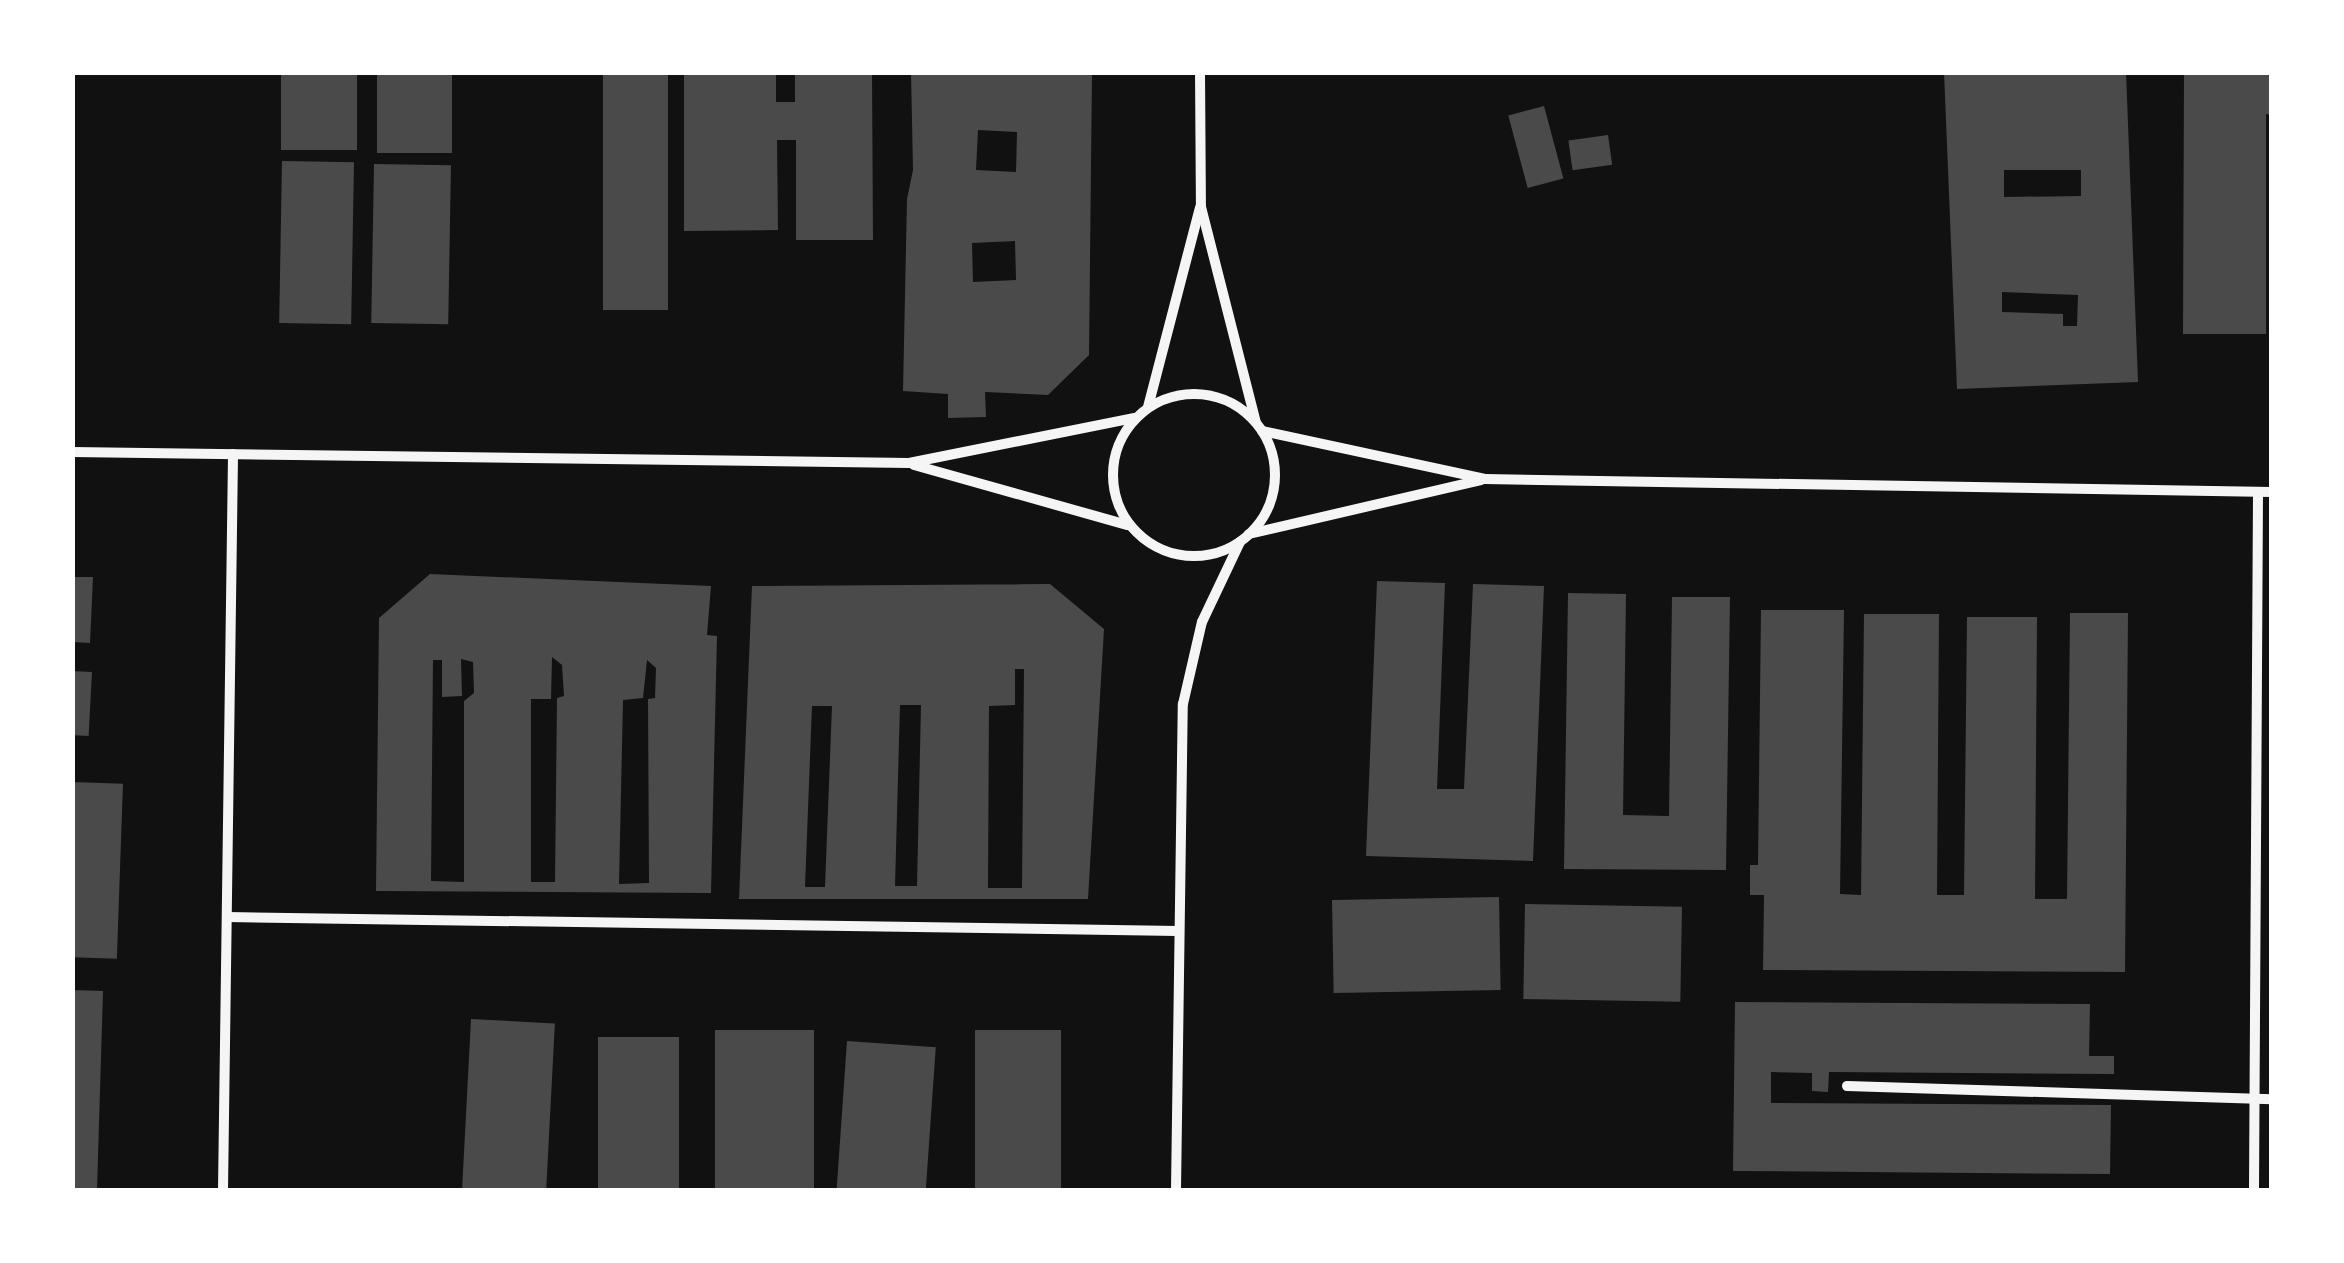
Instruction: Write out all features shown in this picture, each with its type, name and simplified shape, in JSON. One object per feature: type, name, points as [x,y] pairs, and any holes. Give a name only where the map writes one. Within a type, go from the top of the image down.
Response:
[{"type":"street","points":[[1148,407],[1200,206],[1200,72]]},
{"type":"street","points":[[1176,1190],[1183,704],[1202,622],[1244,538],[1261,521],[1273,494],[1275,466],[1260,427],[1200,206]]},
{"type":"street","points":[[1485,479],[1244,538],[1213,554],[1182,556],[1152,546],[1128,525],[1114,495],[1113,462],[1124,432],[1148,407],[1176,395],[1206,394],[1234,404],[1260,427],[1485,479],[2272,492]]},
{"type":"street","points":[[72,452],[909,463],[1135,418]]},
{"type":"street","points":[[223,1190],[233,454]]},
{"type":"street","points":[[909,463],[1128,525]]},
{"type":"street","points":[[2254,1190],[2258,492]]},
{"type":"street","points":[[227,917],[1178,931]]},
{"type":"street","points":[[1847,1086],[2272,1100]]},
{"type":"building","points":[[281,72],[357,72],[357,150],[281,150]]},
{"type":"building","points":[[377,72],[452,72],[452,153],[377,153]]},
{"type":"building","points":[[603,72],[668,72],[668,310],[603,310]]},
{"type":"building","points":[[684,72],[776,72],[776,102],[795,102],[795,72],[872,72],[873,240],[796,240],[796,140],[777,140],[778,230],[684,231]]},
{"type":"building","points":[[911,72],[1092,72],[1089,355],[1048,395],[985,392],[986,417],[948,418],[948,394],[903,391],[907,199],[913,170]],"holes":[[[978,130],[1017,132],[1016,172],[976,170]],[[1015,241],[1016,280],[973,282],[972,243]]]},
{"type":"building","points":[[1944,72],[2126,72],[2138,382],[1957,389]],"holes":[[[2004,170],[2081,170],[2081,196],[2004,197]],[[2002,292],[2078,295],[2077,326],[2063,326],[2063,314],[2002,312]]]},
{"type":"building","points":[[2184,72],[2272,72],[2272,115],[2266,114],[2266,334],[2183,334]]},
{"type":"building","points":[[1544,106],[1563,178],[1528,188],[1508,116]]},
{"type":"building","points":[[1608,135],[1612,165],[1573,170],[1568,141]]},
{"type":"building","points":[[282,161],[354,162],[351,324],[279,323]]},
{"type":"building","points":[[374,164],[451,165],[448,324],[371,323]]},
{"type":"building","points":[[430,574],[711,586],[707,635],[717,636],[711,893],[376,891],[379,618]],"holes":[[[552,657],[562,665],[564,696],[557,698],[555,882],[531,882],[531,699],[551,699]],[[461,659],[473,662],[474,693],[464,701],[464,882],[431,881],[433,660],[442,660],[442,697],[462,696]],[[647,660],[656,668],[655,698],[648,699],[649,883],[619,884],[623,700],[643,698]]]},
{"type":"building","points":[[72,577],[93,577],[90,643],[72,642]]},
{"type":"building","points":[[1377,581],[1445,583],[1437,789],[1464,789],[1473,584],[1544,586],[1533,861],[1366,856]]},
{"type":"building","points":[[1050,584],[1104,629],[1088,899],[739,899],[752,586]],"holes":[[[1015,669],[1024,669],[1022,888],[988,888],[989,706],[1015,705]],[[900,705],[921,705],[917,886],[895,886]],[[812,706],[832,706],[825,887],[805,887]]]},
{"type":"building","points":[[1568,593],[1626,594],[1623,815],[1669,816],[1672,597],[1730,597],[1726,870],[1564,869]]},
{"type":"building","points":[[1761,610],[1844,610],[1840,894],[1861,895],[1864,614],[1939,614],[1937,895],[1964,895],[1967,617],[2037,617],[2035,899],[2067,899],[2070,613],[2128,613],[2125,972],[1763,970],[1764,895],[1750,895],[1750,865],[1758,865]]},
{"type":"building","points":[[72,671],[92,672],[89,736],[72,735]]},
{"type":"building","points":[[72,782],[123,784],[117,959],[72,957]]},
{"type":"building","points":[[1499,897],[1501,990],[1334,993],[1332,900]]},
{"type":"building","points":[[1525,904],[1682,907],[1680,1002],[1523,999]]},
{"type":"building","points":[[72,990],[103,991],[97,1190],[72,1190]]},
{"type":"building","points":[[1735,1002],[2090,1004],[2089,1056],[2114,1056],[2114,1074],[1829,1072],[1828,1092],[1812,1091],[1812,1073],[1771,1072],[1771,1103],[2111,1105],[2110,1174],[1733,1171]]},
{"type":"building","points":[[471,1019],[555,1023],[546,1190],[462,1190]]},
{"type":"building","points":[[715,1030],[814,1030],[814,1190],[715,1190]]},
{"type":"building","points":[[975,1030],[1061,1030],[1061,1190],[975,1190]]},
{"type":"building","points":[[598,1037],[679,1037],[679,1190],[598,1190]]},
{"type":"building","points":[[847,1041],[936,1047],[926,1190],[837,1190]]}]
